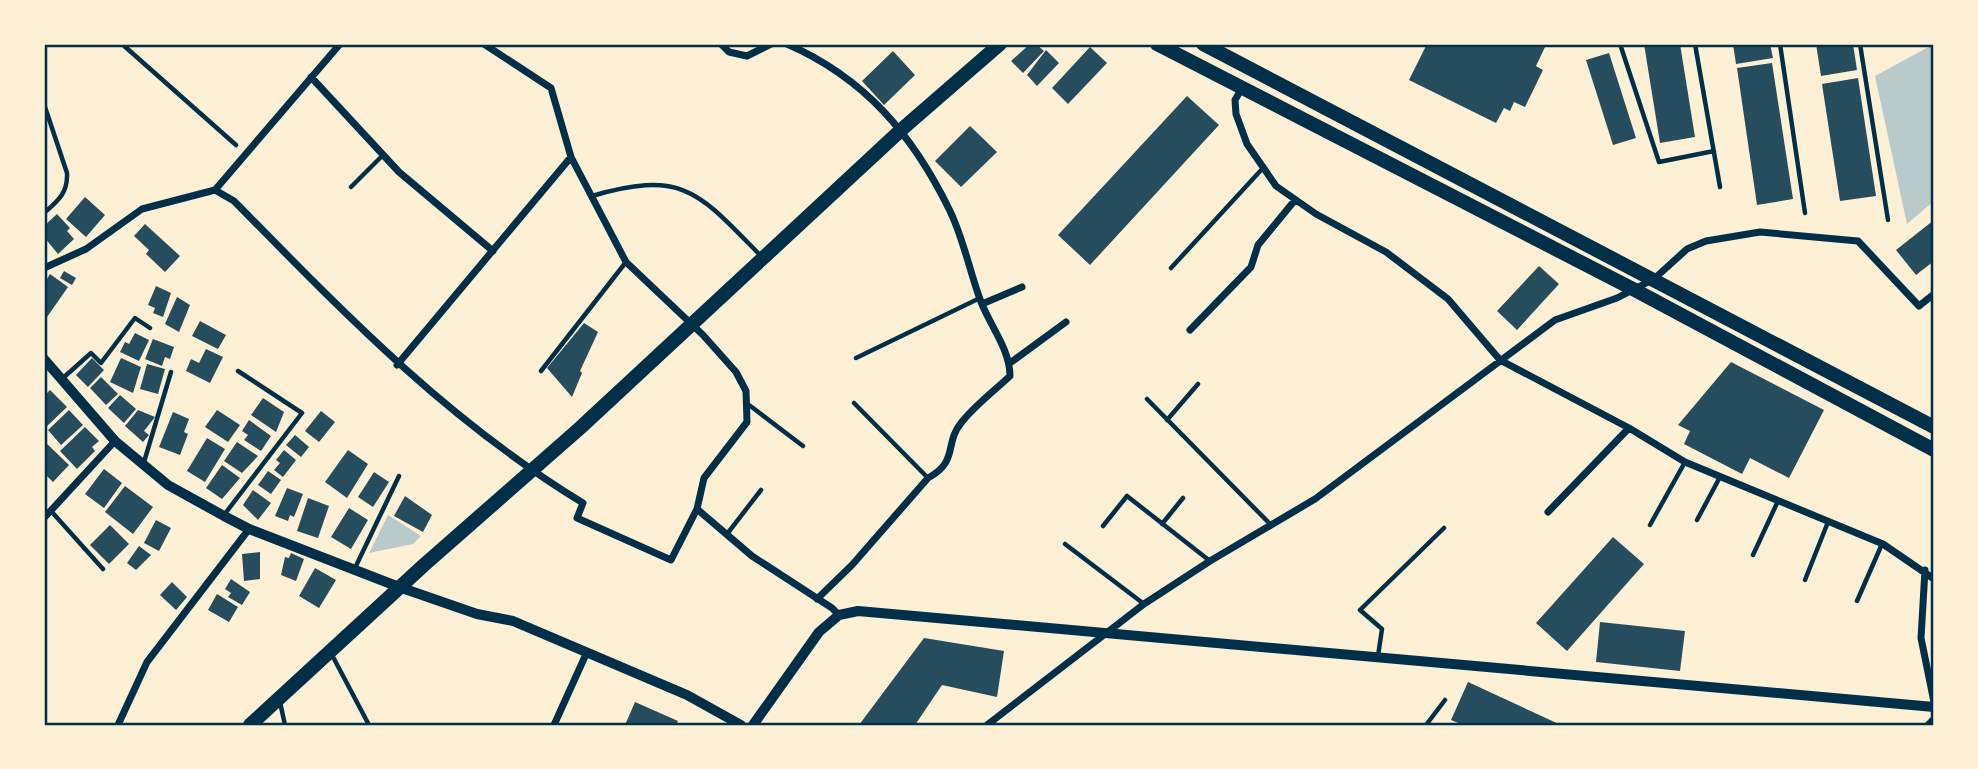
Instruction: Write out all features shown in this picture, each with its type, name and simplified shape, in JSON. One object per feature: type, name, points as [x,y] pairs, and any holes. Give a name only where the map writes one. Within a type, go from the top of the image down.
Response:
[{"type":"main road","points":[[250,725],[400,587],[531,472],[901,130],[1000,44]]},
{"type":"main road","points":[[1157,44],[1633,289],[1934,450]]},
{"type":"main road","points":[[1203,44],[1934,427]]},
{"type":"street","points":[[44,268],[86,249],[133,212],[215,190],[340,44]]},
{"type":"street","points":[[215,190],[234,201],[397,365],[531,472],[583,503],[577,518],[671,560],[697,509],[704,478],[747,422],[749,405],[736,372],[691,323],[626,262],[571,157],[551,88],[484,44]]},
{"type":"street","points":[[721,44],[729,52],[747,56],[770,44]]},
{"type":"street","points":[[787,44],[821,59],[857,84],[901,130],[951,213],[981,301],[1010,363],[1010,376],[959,425],[950,458],[943,470],[929,478],[852,565],[817,599]]},
{"type":"street","points":[[311,77],[399,172],[493,251]]},
{"type":"street","points":[[1242,87],[1235,100],[1236,114],[1247,144],[1276,186],[1295,200],[1386,252],[1448,299],[1500,360],[1629,428],[1685,462],[1882,544],[1925,570],[1934,579]]},
{"type":"street","points":[[397,365],[571,157]]},
{"type":"street","points":[[1190,330],[1251,267],[1258,245],[1295,200]]},
{"type":"street","points":[[987,725],[1144,604],[1210,561],[1315,499],[1555,320],[1654,279],[1687,249],[1706,241],[1760,232],[1858,241],[1919,306],[1934,294]]},
{"type":"street","points":[[981,301],[1022,287]]},
{"type":"street","points":[[1010,363],[1066,322]]},
{"type":"street","points":[[44,359],[116,441],[168,485],[224,516],[400,587],[477,614],[513,621],[687,695],[741,725]]},
{"type":"street","points":[[1548,512],[1629,428]]},
{"type":"street","points":[[44,517],[116,441]]},
{"type":"street","points":[[697,509],[752,555],[839,615]]},
{"type":"street","points":[[118,725],[147,662],[249,528]]},
{"type":"street","points":[[1925,570],[1921,638],[1934,702]]},
{"type":"street","points":[[753,725],[819,632],[839,615],[858,611],[1934,708]]},
{"type":"street","points":[[554,725],[587,652]]},
{"type":"street","points":[[1928,725],[1934,719]]},
{"type":"lane","points":[[122,44],[236,145]]},
{"type":"lane","points":[[1620,44],[1660,162],[1714,151]]},
{"type":"lane","points":[[1695,44],[1720,187]]},
{"type":"lane","points":[[1780,44],[1805,213]]},
{"type":"lane","points":[[1860,44],[1888,220]]},
{"type":"lane","points":[[44,104],[68,173],[68,183],[62,197],[44,213]]},
{"type":"lane","points":[[351,187],[383,155]]},
{"type":"lane","points":[[1171,268],[1263,168]]},
{"type":"lane","points":[[591,196],[622,187],[653,183],[680,187],[706,201],[762,257]]},
{"type":"lane","points":[[541,371],[626,262]]},
{"type":"lane","points":[[856,358],[981,301]]},
{"type":"lane","points":[[62,379],[90,353],[102,363],[135,318],[150,328]]},
{"type":"lane","points":[[224,516],[302,413],[238,371]]},
{"type":"lane","points":[[143,464],[171,372]]},
{"type":"lane","points":[[1167,421],[1198,384]]},
{"type":"lane","points":[[1147,399],[1271,525]]},
{"type":"lane","points":[[854,402],[929,478]]},
{"type":"lane","points":[[749,405],[803,446]]},
{"type":"lane","points":[[1650,525],[1685,462]]},
{"type":"lane","points":[[355,568],[399,476]]},
{"type":"lane","points":[[1697,520],[1720,477]]},
{"type":"lane","points":[[727,534],[761,491]]},
{"type":"lane","points":[[1103,526],[1127,496],[1210,561]]},
{"type":"lane","points":[[1163,524],[1182,498]]},
{"type":"lane","points":[[1753,555],[1778,501]]},
{"type":"lane","points":[[51,511],[103,569]]},
{"type":"lane","points":[[1805,580],[1829,522]]},
{"type":"lane","points":[[1378,656],[1382,629],[1360,610],[1444,528]]},
{"type":"lane","points":[[1065,544],[1144,604]]},
{"type":"lane","points":[[1857,601],[1882,544]]},
{"type":"lane","points":[[330,651],[369,725]]},
{"type":"lane","points":[[279,698],[285,725]]},
{"type":"lane","points":[[1426,725],[1445,700]]},
{"type":"shaded area","points":[[1934,44],[1934,201],[1907,224],[1875,76]]},
{"type":"shaded area","points":[[388,515],[421,536],[413,544],[369,553]]},
{"type":"building","points":[[1030,44],[1036,44],[1044,51],[1023,73],[1011,61]]},
{"type":"building","points":[[1427,44],[1538,44],[1545,47],[1536,66],[1543,70],[1525,107],[1514,102],[1510,111],[1504,108],[1496,123],[1409,80]]},
{"type":"building","points":[[1644,44],[1680,44],[1695,137],[1660,143]]},
{"type":"building","points":[[1733,44],[1770,44],[1773,58],[1736,64]]},
{"type":"building","points":[[1816,44],[1853,44],[1857,70],[1821,76]]},
{"type":"building","points":[[1090,47],[1107,63],[1068,104],[1052,88]]},
{"type":"building","points":[[1046,50],[1059,63],[1037,86],[1027,75]]},
{"type":"building","points":[[893,51],[915,75],[884,105],[862,81]]},
{"type":"building","points":[[1609,53],[1636,138],[1613,145],[1586,60]]},
{"type":"building","points":[[1772,63],[1793,199],[1757,205],[1737,68]]},
{"type":"building","points":[[1858,78],[1876,196],[1840,201],[1822,84]]},
{"type":"building","points":[[1187,96],[1219,125],[1090,265],[1058,235]]},
{"type":"building","points":[[970,126],[997,152],[961,187],[935,161]]},
{"type":"building","points":[[85,197],[105,215],[86,237],[66,219]]},
{"type":"building","points":[[57,214],[70,228],[67,231],[74,239],[58,254],[44,237],[44,226]]},
{"type":"building","points":[[1934,220],[1934,261],[1916,275],[1896,250]]},
{"type":"building","points":[[145,224],[180,256],[165,272],[146,254],[149,250],[134,236]]},
{"type":"building","points":[[1539,266],[1559,284],[1517,330],[1497,311]]},
{"type":"building","points":[[64,271],[76,278],[72,285],[60,278]]},
{"type":"building","points":[[50,274],[68,287],[47,317],[44,315],[44,284]]},
{"type":"building","points":[[156,286],[171,293],[163,317],[153,313],[155,308],[148,305]]},
{"type":"building","points":[[177,297],[190,305],[179,332],[165,324]]},
{"type":"building","points":[[200,321],[226,335],[218,349],[192,336]]},
{"type":"building","points":[[584,323],[598,332],[580,371],[582,373],[572,397],[547,368]]},
{"type":"building","points":[[135,333],[149,340],[139,361],[120,352],[125,342],[129,344]]},
{"type":"building","points":[[153,339],[174,347],[170,359],[165,357],[162,366],[145,359]]},
{"type":"building","points":[[206,349],[223,357],[210,383],[186,371],[191,359],[199,363]]},
{"type":"building","points":[[92,358],[104,370],[88,387],[76,375]]},
{"type":"building","points":[[121,358],[141,367],[133,393],[110,382]]},
{"type":"building","points":[[1731,362],[1824,410],[1789,478],[1750,458],[1742,474],[1684,444],[1690,431],[1678,425]]},
{"type":"building","points":[[147,364],[165,369],[158,394],[140,389]]},
{"type":"building","points":[[101,377],[118,394],[106,405],[90,388]]},
{"type":"building","points":[[50,390],[67,407],[44,429],[44,396]]},
{"type":"building","points":[[120,395],[136,409],[124,423],[108,408]]},
{"type":"building","points":[[263,398],[284,412],[276,432],[251,415]]},
{"type":"building","points":[[69,410],[83,425],[61,445],[48,430]]},
{"type":"building","points":[[138,410],[155,417],[144,431],[149,435],[143,442],[125,426]]},
{"type":"building","points":[[217,410],[240,425],[228,442],[205,427]]},
{"type":"building","points":[[321,411],[335,422],[319,442],[305,431]]},
{"type":"building","points":[[173,412],[189,419],[184,432],[188,434],[180,455],[159,447]]},
{"type":"building","points":[[249,420],[271,436],[261,451],[244,440],[248,435],[242,431]]},
{"type":"building","points":[[85,427],[99,441],[92,447],[95,451],[77,469],[60,451]]},
{"type":"building","points":[[295,435],[309,447],[301,457],[286,445]]},
{"type":"building","points":[[207,438],[225,449],[205,482],[187,471]]},
{"type":"building","points":[[44,441],[69,465],[53,482],[44,473]]},
{"type":"building","points":[[237,442],[258,456],[242,473],[224,461]]},
{"type":"building","points":[[284,450],[296,460],[283,477],[274,470],[280,463],[276,460]]},
{"type":"building","points":[[348,450],[368,464],[347,498],[325,482]]},
{"type":"building","points":[[222,465],[240,478],[222,499],[206,488]]},
{"type":"building","points":[[104,469],[122,483],[104,508],[85,494]]},
{"type":"building","points":[[268,471],[281,480],[271,494],[258,485]]},
{"type":"building","points":[[374,472],[389,482],[373,507],[358,497]]},
{"type":"building","points":[[125,486],[153,507],[133,534],[105,512]]},
{"type":"building","points":[[287,488],[303,494],[294,517],[290,515],[288,521],[275,516]]},
{"type":"building","points":[[253,490],[271,503],[258,520],[243,505]]},
{"type":"building","points":[[405,496],[432,515],[423,532],[394,516]]},
{"type":"building","points":[[308,498],[329,506],[318,538],[297,531]]},
{"type":"building","points":[[349,508],[368,520],[351,549],[331,537]]},
{"type":"building","points":[[156,520],[171,528],[159,551],[144,543]]},
{"type":"building","points":[[110,525],[129,544],[109,564],[90,545]]},
{"type":"building","points":[[1613,537],[1644,564],[1567,651],[1536,623]]},
{"type":"building","points":[[139,546],[151,555],[136,570],[127,563]]},
{"type":"building","points":[[260,552],[260,579],[244,581],[242,554]]},
{"type":"building","points":[[291,553],[304,559],[296,581],[281,575],[285,557],[289,558]]},
{"type":"building","points":[[315,568],[336,580],[319,608],[299,596]]},
{"type":"building","points":[[231,579],[250,592],[242,605],[228,597],[231,593],[225,589]]},
{"type":"building","points":[[172,582],[187,597],[176,610],[160,595]]},
{"type":"building","points":[[217,594],[238,607],[229,622],[208,610]]},
{"type":"building","points":[[1600,622],[1685,631],[1680,671],[1596,662]]},
{"type":"building","points":[[924,638],[1004,651],[997,697],[942,685],[915,725],[859,725]]},
{"type":"building","points":[[1468,682],[1561,725],[1463,725],[1451,720]]},
{"type":"building","points":[[635,702],[678,721],[676,725],[625,725]]}]
